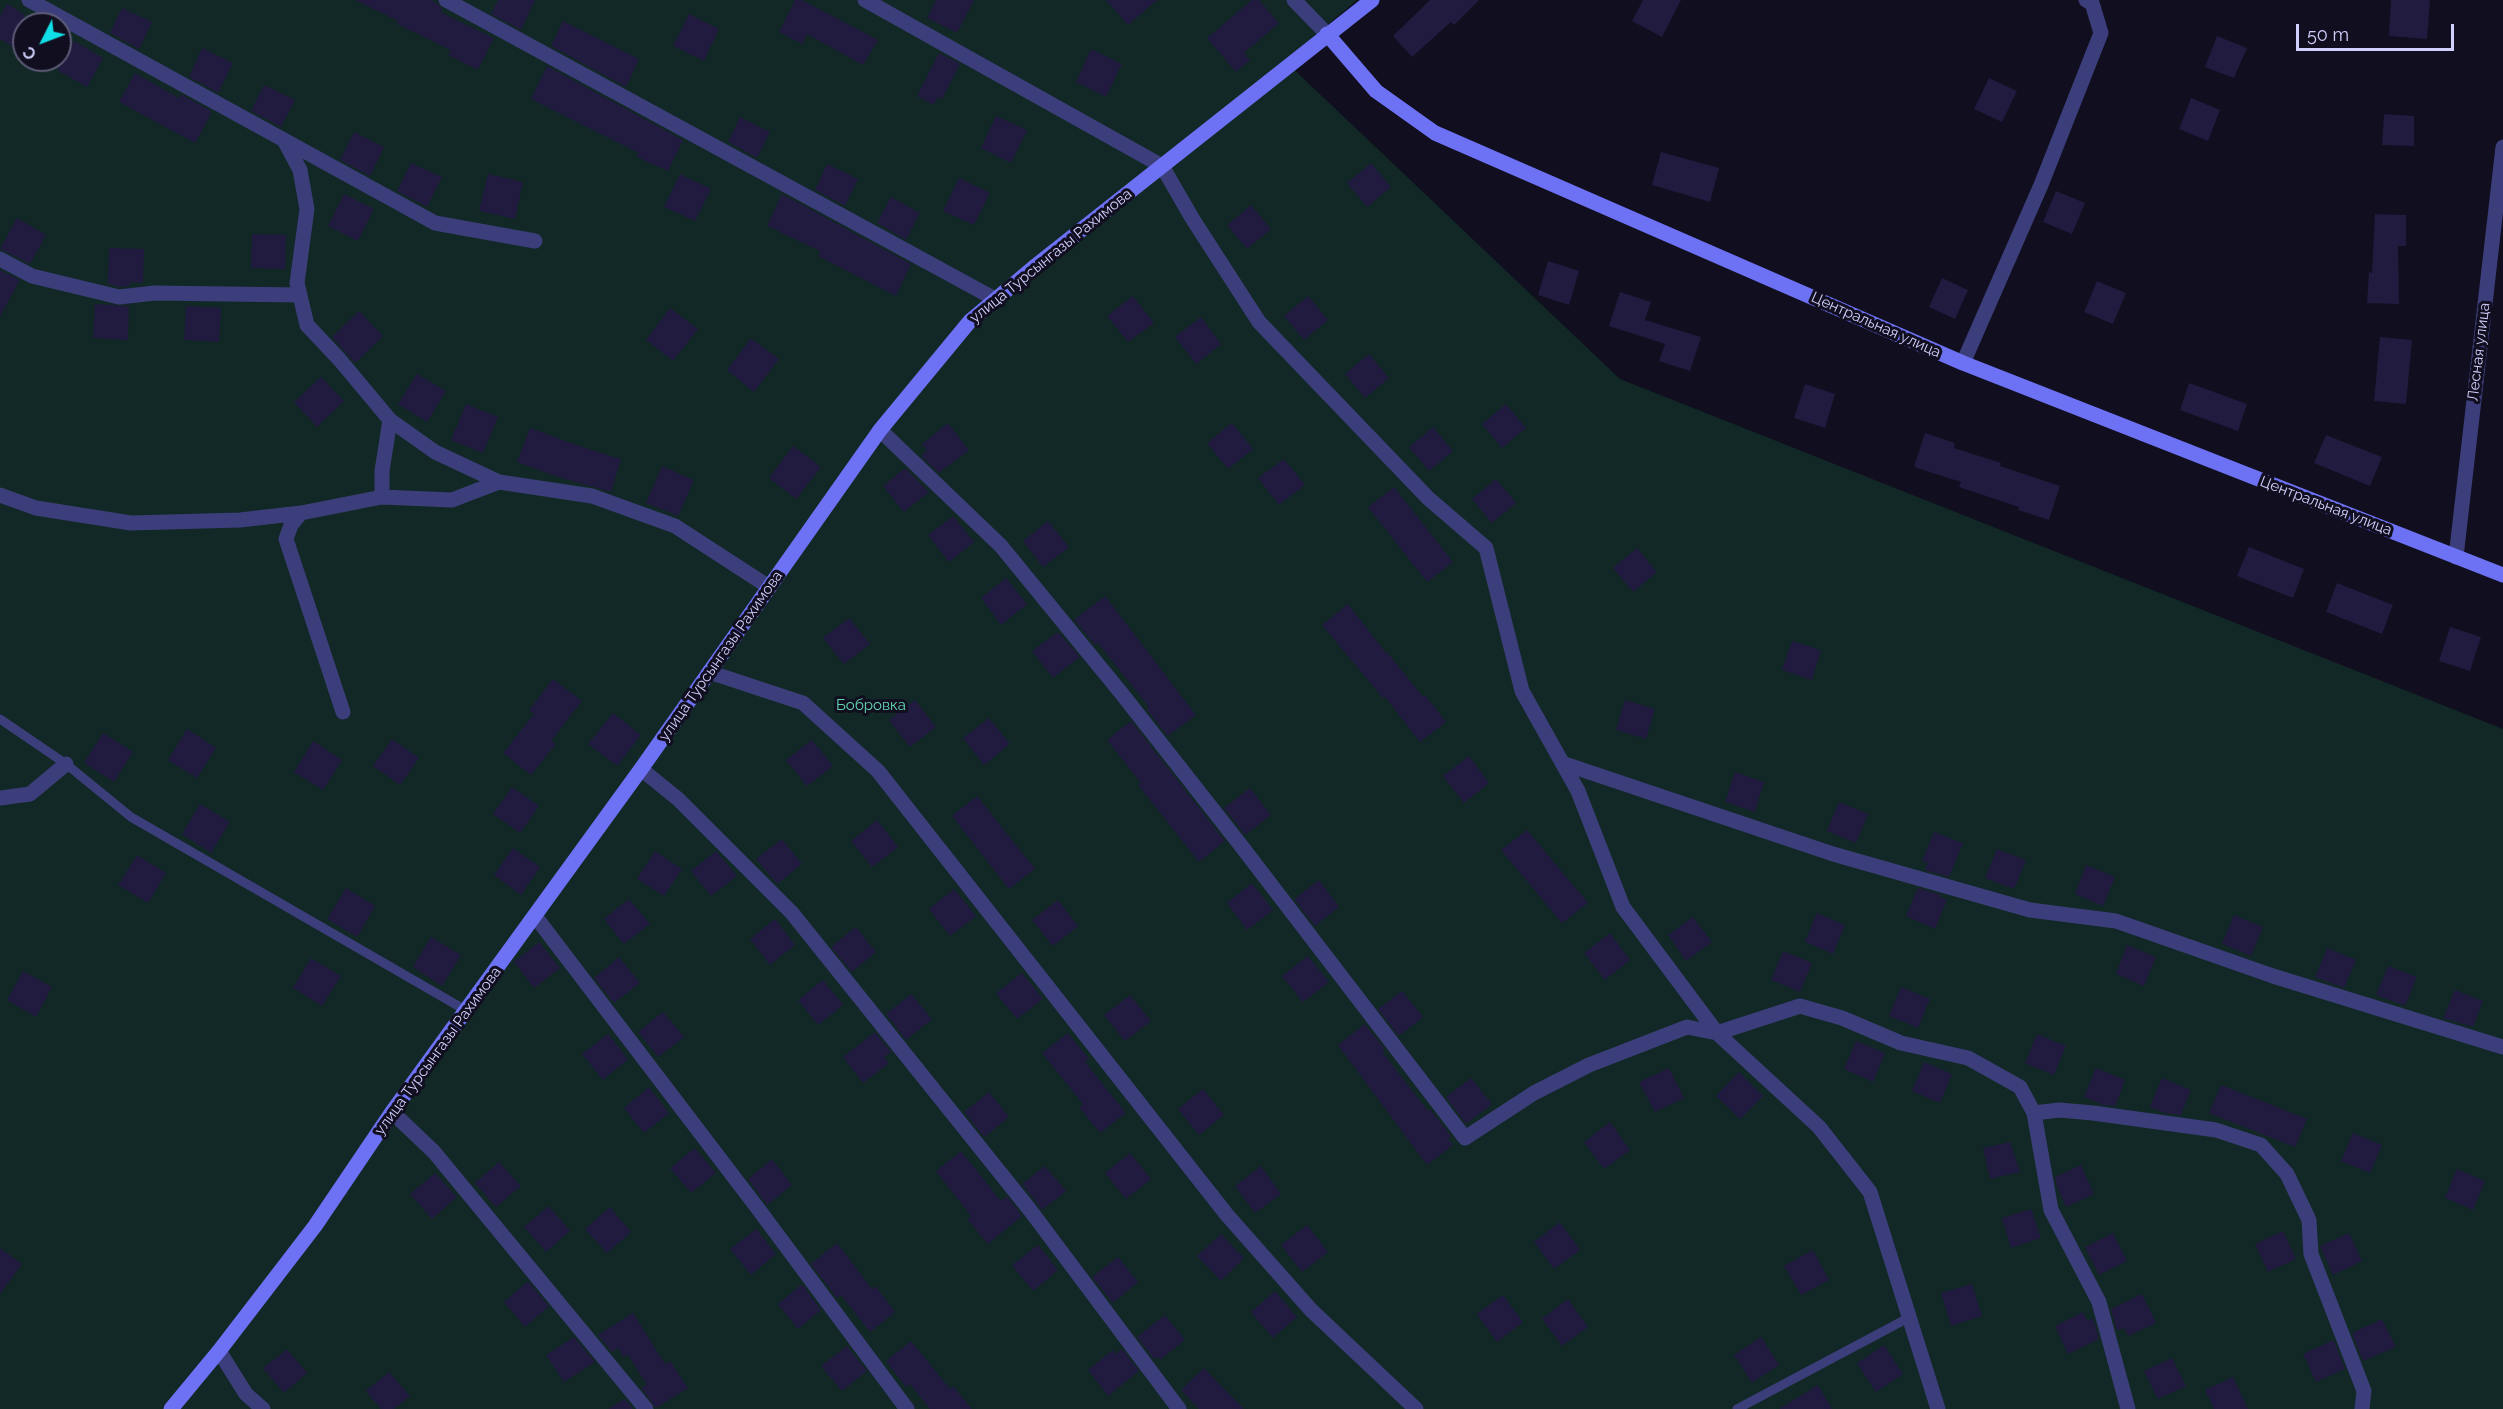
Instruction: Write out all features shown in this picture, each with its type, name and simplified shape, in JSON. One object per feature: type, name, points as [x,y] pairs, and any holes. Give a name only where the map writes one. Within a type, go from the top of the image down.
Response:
[{"type":"street","points":[[29,0],[435,223],[535,241]]},
{"type":"street","points":[[446,0],[995,299]]},
{"type":"street","points":[[865,0],[1162,166],[1258,322],[1428,498],[1486,548],[1522,691],[1578,791],[1623,907],[1717,1033],[1819,1127],[1870,1192],[1938,1409]]},
{"type":"street","name":"Центральная улица","points":[[1294,0],[1327,34],[1376,92],[1435,133],[1963,363],[2503,575]]},
{"type":"street","name":"улица Турсынгазы Рахимова","points":[[171,1409],[219,1351],[315,1226],[392,1113],[641,769],[880,430],[970,321],[1372,0]]},
{"type":"street","points":[[1963,363],[2041,185],[2102,33],[2092,3],[2086,0]]},
{"type":"street","points":[[284,140],[300,170],[307,208],[297,283],[307,325],[390,420],[435,452],[499,482],[592,496],[675,526],[770,587]]},
{"type":"street","name":"Лесная улица","points":[[2456,557],[2503,147]]},
{"type":"street","points":[[0,259],[32,276],[119,297],[155,293],[299,295]]},
{"type":"street","points":[[382,497],[382,471],[390,420]]},
{"type":"street","points":[[880,430],[1001,546],[1203,797],[1465,1138],[1534,1093],[1589,1065],[1687,1027],[1717,1033],[1800,1006],[1842,1018],[1901,1042],[1968,1058],[2020,1088],[2034,1113],[2050,1210],[2099,1302],[2128,1409]]},
{"type":"street","points":[[0,495],[36,508],[131,523],[240,520],[301,513],[382,497],[452,500],[499,482]]},
{"type":"street","points":[[301,513],[291,525],[286,539],[343,712]]},
{"type":"street","points":[[709,672],[803,703],[878,771],[1227,1215],[1311,1310],[1416,1409]]},
{"type":"street","points":[[1562,763],[1876,866],[2030,910],[2116,921],[2274,976],[2503,1047]]},
{"type":"street","points":[[0,798],[30,794],[66,764]]},
{"type":"street","points":[[641,769],[678,799],[792,913],[1030,1210],[1179,1409]]},
{"type":"street","points":[[535,916],[773,1227],[907,1409]]},
{"type":"street","points":[[2034,1113],[2059,1110],[2154,1121],[2216,1130],[2261,1145],[2287,1174],[2309,1220],[2311,1254],[2364,1391],[2362,1409]]},
{"type":"street","points":[[392,1113],[434,1152],[646,1409]]},
{"type":"street","points":[[219,1351],[246,1394],[262,1409]]},
{"type":"lane","points":[[0,719],[66,764],[131,817],[467,1011]]},
{"type":"lane","points":[[1737,1409],[1910,1317]]},
{"type":"green space","name":"Бобровка","points":[[0,0],[1357,0],[1285,61],[1620,379],[2503,729],[2503,1409],[0,1409]]},
{"type":"building","points":[[355,0],[430,0],[442,9],[440,12],[494,38],[478,70],[448,55],[451,50],[397,24],[398,21]]},
{"type":"building","points":[[498,0],[535,0],[521,30],[491,14]]},
{"type":"building","points":[[795,0],[802,0],[878,40],[863,65],[807,34],[802,44],[779,32]]},
{"type":"building","points":[[936,0],[974,0],[957,33],[927,18]]},
{"type":"building","points":[[1106,0],[1157,0],[1128,25]]},
{"type":"building","points":[[1252,0],[1259,0],[1279,23],[1244,53],[1250,60],[1236,72],[1207,38]]},
{"type":"building","points":[[1430,0],[1479,0],[1454,25],[1451,22],[1412,57],[1393,36]]},
{"type":"building","points":[[1643,0],[1681,0],[1662,37],[1632,21]]},
{"type":"building","points":[[2391,0],[2430,0],[2427,39],[2389,36]]},
{"type":"building","points":[[7,4],[21,12],[12,12],[12,46],[0,39],[0,16]]},
{"type":"building","points":[[122,8],[152,22],[139,49],[110,33]]},
{"type":"building","points":[[689,14],[719,29],[704,61],[673,46]]},
{"type":"building","points":[[563,21],[639,59],[626,87],[551,46]]},
{"type":"building","points":[[2217,36],[2247,48],[2234,78],[2205,67]]},
{"type":"building","points":[[74,41],[103,58],[87,87],[61,72],[72,72]]},
{"type":"building","points":[[202,48],[233,63],[218,93],[189,77]]},
{"type":"building","points":[[1091,49],[1122,64],[1106,97],[1076,82]]},
{"type":"building","points":[[939,53],[960,64],[942,99],[938,97],[934,105],[917,96]]},
{"type":"building","points":[[547,66],[683,140],[668,171],[637,157],[639,153],[531,99]]},
{"type":"building","points":[[135,73],[179,98],[180,94],[210,110],[211,114],[195,143],[119,102]]},
{"type":"building","points":[[1989,78],[2017,91],[2002,122],[1974,109]]},
{"type":"building","points":[[264,85],[295,100],[281,127],[251,111]]},
{"type":"building","points":[[2191,98],[2220,110],[2208,141],[2179,129]]},
{"type":"building","points":[[2384,114],[2414,116],[2414,146],[2382,145]]},
{"type":"building","points":[[996,116],[1027,130],[1011,163],[981,148]]},
{"type":"building","points":[[740,117],[770,132],[757,158],[728,142]]},
{"type":"building","points":[[354,132],[384,147],[370,176],[340,160]]},
{"type":"building","points":[[1661,152],[1719,168],[1710,202],[1652,185]]},
{"type":"building","points":[[411,163],[442,177],[427,207],[397,191]]},
{"type":"building","points":[[1371,163],[1391,187],[1367,207],[1347,183]]},
{"type":"building","points":[[827,164],[858,179],[845,206],[815,190]]},
{"type":"building","points":[[488,174],[523,182],[515,219],[479,211]]},
{"type":"building","points":[[680,174],[711,189],[695,221],[664,207]]},
{"type":"building","points":[[959,178],[990,193],[974,225],[943,211]]},
{"type":"building","points":[[2056,191],[2085,203],[2072,234],[2043,222]]},
{"type":"building","points":[[344,194],[374,209],[358,241],[328,226]]},
{"type":"building","points":[[782,194],[911,264],[896,296],[818,256],[820,251],[767,226]]},
{"type":"building","points":[[891,197],[920,213],[906,240],[877,223]]},
{"type":"building","points":[[1251,205],[1271,229],[1247,249],[1227,225]]},
{"type":"building","points":[[2375,214],[2406,215],[2406,246],[2398,246],[2399,304],[2367,303],[2369,272],[2372,273]]},
{"type":"building","points":[[17,218],[46,235],[30,264],[0,249]]},
{"type":"building","points":[[252,234],[286,235],[285,269],[251,268]]},
{"type":"building","points":[[109,248],[144,249],[143,283],[130,282],[130,286],[120,287],[108,284]]},
{"type":"building","points":[[1548,261],[1579,271],[1569,305],[1538,295]]},
{"type":"building","points":[[0,270],[20,280],[0,316]]},
{"type":"building","points":[[1942,278],[1968,290],[1955,319],[1929,307]]},
{"type":"building","points":[[2097,281],[2126,293],[2113,324],[2084,312]]},
{"type":"building","points":[[1620,292],[1651,302],[1645,320],[1701,337],[1690,371],[1659,361],[1665,344],[1609,326]]},
{"type":"building","points":[[1133,296],[1154,323],[1128,342],[1107,316]]},
{"type":"building","points":[[1308,296],[1328,320],[1304,340],[1284,316]]},
{"type":"building","points":[[95,304],[129,306],[128,340],[93,338]]},
{"type":"building","points":[[186,306],[221,308],[219,342],[184,340]]},
{"type":"building","points":[[670,308],[698,329],[673,361],[646,340]]},
{"type":"building","points":[[359,311],[383,336],[355,363],[332,337]]},
{"type":"building","points":[[1201,317],[1221,344],[1196,364],[1175,337]]},
{"type":"building","points":[[2380,337],[2412,340],[2406,404],[2374,401]]},
{"type":"building","points":[[751,338],[779,359],[754,392],[727,370]]},
{"type":"building","points":[[1369,354],[1389,378],[1365,398],[1345,374]]},
{"type":"building","points":[[417,374],[446,391],[427,422],[398,404]]},
{"type":"building","points":[[321,377],[344,401],[317,427],[294,402]]},
{"type":"building","points":[[2189,383],[2247,404],[2238,431],[2180,410]]},
{"type":"building","points":[[1805,384],[1835,394],[1825,428],[1794,418]]},
{"type":"building","points":[[466,404],[498,417],[483,453],[451,440]]},
{"type":"building","points":[[1506,404],[1526,428],[1502,448],[1482,424]]},
{"type":"building","points":[[948,423],[969,450],[939,473],[921,456],[927,450],[922,444]]},
{"type":"building","points":[[1232,423],[1253,449],[1228,469],[1207,443]]},
{"type":"building","points":[[1433,427],[1453,451],[1429,471],[1409,447]]},
{"type":"building","points":[[530,428],[621,459],[611,492],[558,477],[517,462]]},
{"type":"building","points":[[1925,433],[1955,443],[1954,448],[2060,486],[2049,520],[2018,510],[2019,507],[1959,487],[1961,482],[1914,467]]},
{"type":"building","points":[[2326,435],[2382,457],[2370,486],[2314,463]]},
{"type":"building","points":[[793,446],[821,467],[796,499],[769,478]]},
{"type":"building","points":[[1284,459],[1305,485],[1279,505],[1258,478]]},
{"type":"building","points":[[662,466],[694,480],[678,516],[646,503]]},
{"type":"building","points":[[905,468],[929,492],[904,512],[883,486]]},
{"type":"building","points":[[1496,479],[1516,503],[1492,523],[1472,499]]},
{"type":"building","points":[[1394,487],[1453,562],[1427,582],[1368,507]]},
{"type":"building","points":[[953,516],[974,542],[949,562],[928,535]]},
{"type":"building","points":[[1048,521],[1069,547],[1043,567],[1023,541]]},
{"type":"building","points":[[2249,547],[2304,569],[2293,598],[2237,576]]},
{"type":"building","points":[[1637,548],[1657,572],[1633,592],[1613,568]]},
{"type":"building","points":[[1006,578],[1027,604],[1001,625],[981,598]]},
{"type":"building","points":[[2337,583],[2393,605],[2382,634],[2326,612]]},
{"type":"building","points":[[1105,596],[1196,715],[1168,736],[1146,709],[1149,707],[1098,643],[1095,645],[1074,620]]},
{"type":"building","points":[[1348,604],[1386,653],[1423,697],[1425,695],[1446,722],[1420,742],[1385,697],[1383,698],[1322,625]]},
{"type":"building","points":[[849,618],[870,644],[844,664],[823,638]]},
{"type":"building","points":[[2450,627],[2481,637],[2470,671],[2439,661]]},
{"type":"building","points":[[1058,632],[1080,657],[1053,678],[1032,651]]},
{"type":"building","points":[[1792,641],[1821,650],[1812,680],[1782,670]]},
{"type":"building","points":[[553,679],[582,701],[551,741],[556,744],[531,775],[503,753],[534,714],[529,710]]},
{"type":"building","points":[[915,700],[936,727],[910,747],[889,720]]},
{"type":"building","points":[[1625,700],[1655,709],[1646,739],[1616,730]]},
{"type":"building","points":[[613,713],[641,735],[617,766],[588,744]]},
{"type":"building","points":[[989,718],[1010,744],[984,765],[963,738]]},
{"type":"building","points":[[1131,721],[1225,841],[1199,862],[1138,785],[1141,783],[1107,740]]},
{"type":"building","points":[[187,729],[216,748],[197,778],[168,760]]},
{"type":"building","points":[[103,733],[133,752],[114,782],[84,763]]},
{"type":"building","points":[[392,739],[419,758],[400,785],[373,766]]},
{"type":"building","points":[[812,740],[833,766],[807,786],[786,760]]},
{"type":"building","points":[[313,741],[342,760],[323,790],[294,772]]},
{"type":"building","points":[[1469,756],[1489,783],[1464,803],[1443,776]]},
{"type":"building","points":[[1735,772],[1764,782],[1755,812],[1725,802]]},
{"type":"building","points":[[512,787],[539,806],[520,833],[493,814]]},
{"type":"building","points":[[1250,788],[1271,815],[1245,835],[1224,808]]},
{"type":"building","points":[[977,796],[1035,869],[1009,889],[952,816]]},
{"type":"building","points":[[1839,802],[1868,814],[1856,843],[1827,831]]},
{"type":"building","points":[[200,804],[230,822],[211,853],[182,834]]},
{"type":"building","points":[[877,820],[898,847],[872,867],[851,841]]},
{"type":"building","points":[[1527,830],[1588,903],[1562,923],[1501,850]]},
{"type":"building","points":[[1934,832],[1963,843],[1949,877],[1925,870],[1928,863],[1922,861]]},
{"type":"building","points":[[782,839],[802,864],[777,884],[756,859]]},
{"type":"building","points":[[513,848],[540,867],[521,895],[494,875]]},
{"type":"building","points":[[1997,849],[2026,860],[2014,889],[1985,878]]},
{"type":"building","points":[[655,851],[682,869],[664,896],[637,879]]},
{"type":"building","points":[[716,851],[737,876],[711,896],[691,871]]},
{"type":"building","points":[[137,855],[166,873],[148,903],[118,885]]},
{"type":"building","points":[[2086,865],[2115,877],[2103,906],[2075,894]]},
{"type":"building","points":[[1319,880],[1339,907],[1315,926],[1294,899]]},
{"type":"building","points":[[1252,883],[1273,910],[1247,930],[1227,903]]},
{"type":"building","points":[[346,888],[375,906],[357,937],[327,919]]},
{"type":"building","points":[[1918,888],[1941,895],[1940,897],[1947,900],[1935,929],[1906,916]]},
{"type":"building","points":[[954,889],[976,916],[950,936],[929,909]]},
{"type":"building","points":[[629,899],[650,924],[624,944],[604,919]]},
{"type":"building","points":[[1058,900],[1078,926],[1053,946],[1032,920]]},
{"type":"building","points":[[1817,913],[1845,925],[1833,954],[1805,942]]},
{"type":"building","points":[[2234,915],[2263,927],[2251,956],[2222,944]]},
{"type":"building","points":[[1693,917],[1712,942],[1686,961],[1668,935]]},
{"type":"building","points":[[775,919],[795,945],[770,965],[750,939]]},
{"type":"building","points":[[856,927],[876,952],[852,972],[831,947]]},
{"type":"building","points":[[1610,933],[1630,960],[1605,980],[1584,953]]},
{"type":"building","points":[[431,937],[461,955],[442,986],[413,967]]},
{"type":"building","points":[[539,942],[560,968],[534,988],[514,962]]},
{"type":"building","points":[[2127,945],[2156,957],[2144,986],[2116,974]]},
{"type":"building","points":[[2327,948],[2356,960],[2344,988],[2315,977]]},
{"type":"building","points":[[1783,951],[1812,963],[1800,992],[1771,980]]},
{"type":"building","points":[[1308,956],[1329,982],[1303,1002],[1282,976]]},
{"type":"building","points":[[619,957],[640,983],[614,1003],[594,978]]},
{"type":"building","points":[[311,958],[341,976],[322,1006],[293,988]]},
{"type":"building","points":[[2388,966],[2417,977],[2405,1006],[2376,995]]},
{"type":"building","points":[[23,971],[52,987],[36,1017],[7,1000]]},
{"type":"building","points":[[1022,973],[1043,999],[1017,1019],[996,993]]},
{"type":"building","points":[[823,980],[843,1005],[818,1025],[798,1000]]},
{"type":"building","points":[[1901,987],[1930,999],[1918,1028],[1889,1016]]},
{"type":"building","points":[[2455,990],[2483,1001],[2473,1027],[2443,1018]]},
{"type":"building","points":[[1402,991],[1423,1017],[1399,1036],[1378,1009]]},
{"type":"building","points":[[911,994],[932,1019],[906,1040],[886,1014]]},
{"type":"building","points":[[1130,995],[1151,1021],[1125,1041],[1104,1015]]},
{"type":"building","points":[[663,1012],[684,1037],[658,1057],[638,1032]]},
{"type":"building","points":[[1365,1024],[1384,1048],[1383,1053],[1428,1111],[1430,1109],[1451,1136],[1448,1139],[1453,1145],[1427,1165],[1338,1045]]},
{"type":"building","points":[[875,1032],[891,1052],[884,1057],[889,1063],[863,1083],[843,1057]]},
{"type":"building","points":[[1068,1033],[1089,1059],[1085,1062],[1126,1113],[1100,1133],[1079,1107],[1083,1104],[1042,1053]]},
{"type":"building","points":[[608,1034],[628,1059],[603,1080],[582,1054]]},
{"type":"building","points":[[2037,1034],[2066,1046],[2054,1075],[2025,1063]]},
{"type":"building","points":[[1856,1041],[1885,1053],[1873,1082],[1844,1069]]},
{"type":"building","points":[[1924,1062],[1952,1074],[1940,1103],[1912,1091]]},
{"type":"building","points":[[1669,1068],[1684,1098],[1655,1112],[1639,1082]]},
{"type":"building","points":[[2096,1068],[2125,1080],[2115,1106],[2103,1105],[2084,1097]]},
{"type":"building","points":[[1739,1072],[1763,1096],[1740,1119],[1716,1096]]},
{"type":"building","points":[[1471,1078],[1492,1104],[1466,1124],[1446,1097]]},
{"type":"building","points":[[2162,1078],[2191,1090],[2181,1115],[2165,1113],[2150,1107]]},
{"type":"building","points":[[2221,1085],[2307,1119],[2295,1147],[2209,1113]]},
{"type":"building","points":[[649,1087],[669,1113],[644,1133],[624,1108]]},
{"type":"building","points":[[1203,1089],[1224,1115],[1199,1135],[1178,1109]]},
{"type":"building","points":[[989,1092],[1009,1117],[984,1137],[964,1112]]},
{"type":"building","points":[[1610,1122],[1630,1150],[1604,1169],[1584,1142]]},
{"type":"building","points":[[2353,1133],[2382,1145],[2370,1173],[2341,1161]]},
{"type":"building","points":[[2010,1142],[2020,1172],[1990,1179],[1983,1148]]},
{"type":"building","points":[[695,1148],[716,1173],[691,1193],[670,1168]]},
{"type":"building","points":[[961,1151],[1001,1201],[1007,1196],[1022,1216],[988,1244],[967,1219],[971,1216],[936,1171]]},
{"type":"building","points":[[1130,1153],[1151,1179],[1126,1199],[1105,1173]]},
{"type":"building","points":[[772,1159],[792,1185],[767,1205],[748,1179]]},
{"type":"building","points":[[499,1162],[521,1186],[496,1207],[475,1183]]},
{"type":"building","points":[[2081,1165],[2094,1194],[2066,1207],[2055,1177]]},
{"type":"building","points":[[1045,1166],[1066,1191],[1042,1210],[1022,1184]]},
{"type":"building","points":[[1261,1166],[1281,1194],[1255,1213],[1235,1186]]},
{"type":"building","points":[[2457,1169],[2485,1181],[2473,1210],[2445,1198]]},
{"type":"building","points":[[435,1173],[457,1197],[432,1219],[410,1194]]},
{"type":"building","points":[[549,1206],[570,1231],[546,1252],[524,1227]]},
{"type":"building","points":[[610,1207],[631,1232],[607,1253],[585,1229]]},
{"type":"building","points":[[2031,1209],[2041,1238],[2011,1248],[2002,1218]]},
{"type":"building","points":[[1560,1222],[1580,1250],[1554,1269],[1534,1242]]},
{"type":"building","points":[[1307,1225],[1328,1252],[1302,1272],[1281,1245]]},
{"type":"building","points":[[756,1229],[776,1254],[751,1275],[730,1249]]},
{"type":"building","points":[[2283,1231],[2296,1259],[2268,1272],[2255,1244]]},
{"type":"building","points":[[2113,1233],[2127,1261],[2099,1275],[2085,1247]]},
{"type":"building","points":[[2349,1233],[2362,1261],[2333,1275],[2320,1246]]},
{"type":"building","points":[[1221,1234],[1244,1258],[1221,1281],[1197,1256]]},
{"type":"building","points":[[837,1243],[872,1289],[875,1286],[895,1312],[870,1332],[841,1295],[837,1298],[811,1264]]},
{"type":"building","points":[[1038,1245],[1058,1270],[1033,1291],[1012,1265]]},
{"type":"building","points":[[0,1248],[22,1264],[0,1294]]},
{"type":"building","points":[[1813,1250],[1829,1280],[1801,1295],[1784,1266]]},
{"type":"building","points":[[1118,1257],[1138,1282],[1113,1303],[1092,1277]]},
{"type":"building","points":[[528,1281],[549,1306],[525,1327],[504,1302]]},
{"type":"building","points":[[802,1284],[821,1310],[798,1329],[778,1304]]},
{"type":"building","points":[[1972,1284],[1982,1316],[1951,1326],[1941,1293]]},
{"type":"building","points":[[1275,1291],[1297,1317],[1273,1338],[1251,1312]]},
{"type":"building","points":[[2142,1294],[2156,1323],[2128,1336],[2124,1328],[2117,1331],[2111,1309]]},
{"type":"building","points":[[1503,1295],[1523,1322],[1497,1342],[1477,1314]]},
{"type":"building","points":[[1568,1299],[1588,1327],[1562,1346],[1542,1319]]},
{"type":"building","points":[[2083,1312],[2087,1321],[2093,1318],[2099,1339],[2068,1354],[2055,1326]]},
{"type":"building","points":[[633,1313],[665,1364],[670,1361],[688,1388],[656,1408],[641,1388],[647,1385],[628,1355],[623,1357],[618,1348],[612,1352],[598,1335]]},
{"type":"building","points":[[1165,1315],[1185,1340],[1160,1360],[1157,1357],[1154,1359],[1137,1337]]},
{"type":"building","points":[[2382,1319],[2396,1347],[2363,1361],[2352,1333]]},
{"type":"building","points":[[574,1337],[595,1362],[564,1382],[546,1355]]},
{"type":"building","points":[[1761,1337],[1779,1365],[1752,1383],[1734,1355]]},
{"type":"building","points":[[911,1341],[950,1389],[953,1386],[972,1409],[930,1409],[910,1384],[906,1387],[886,1361]]},
{"type":"building","points":[[2334,1341],[2345,1369],[2316,1382],[2303,1354]]},
{"type":"building","points":[[1884,1345],[1903,1374],[1876,1392],[1857,1363]]},
{"type":"building","points":[[847,1346],[867,1371],[842,1391],[821,1366]]},
{"type":"building","points":[[287,1349],[307,1373],[284,1393],[263,1368]]},
{"type":"building","points":[[1122,1349],[1139,1371],[1108,1396],[1088,1370],[1113,1350],[1116,1354]]},
{"type":"building","points":[[2172,1358],[2186,1386],[2158,1399],[2144,1371]]},
{"type":"building","points":[[1204,1368],[1244,1409],[1199,1409],[1181,1390]]},
{"type":"building","points":[[389,1372],[410,1396],[394,1409],[381,1409],[366,1391]]},
{"type":"building","points":[[2233,1377],[2248,1409],[2214,1409],[2205,1390]]},
{"type":"building","points":[[1818,1385],[1832,1409],[1779,1409]]},
{"type":"building","points":[[625,1399],[633,1409],[608,1409]]}]
